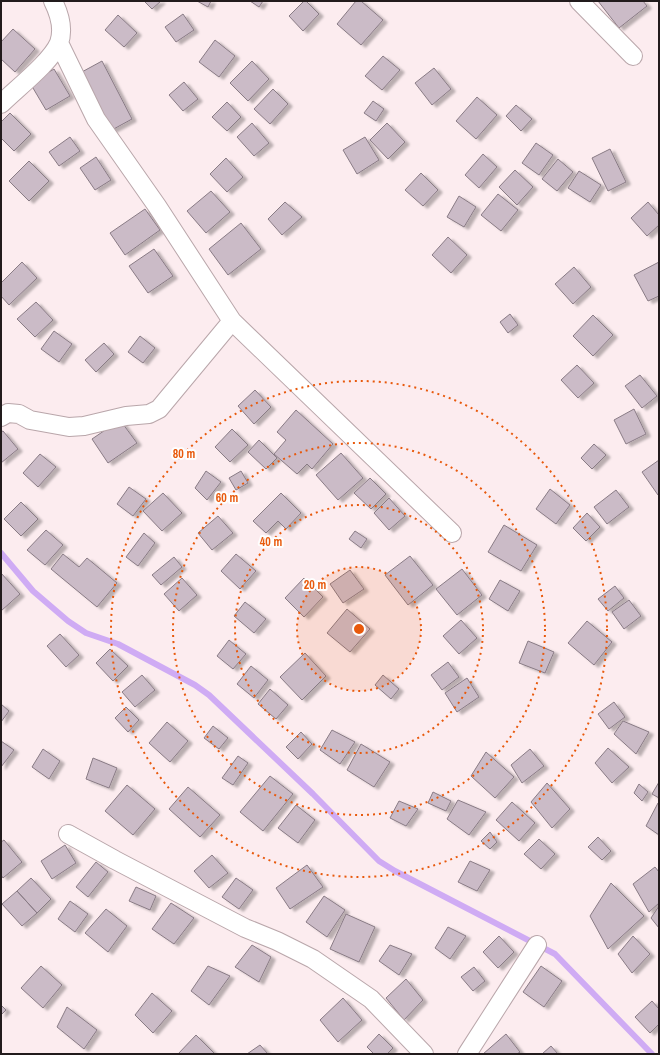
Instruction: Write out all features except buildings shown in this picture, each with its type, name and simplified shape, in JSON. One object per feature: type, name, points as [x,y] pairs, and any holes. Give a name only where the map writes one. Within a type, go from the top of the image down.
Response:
[{"type":"street","points":[[1,104],[42,65],[59,43],[61,31],[60,18],[53,1]]},
{"type":"street","points":[[579,1],[633,56]]},
{"type":"street","points":[[59,43],[96,119],[157,206],[232,321],[452,533]]},
{"type":"street","points":[[1,416],[8,413],[19,414],[30,420],[69,427],[84,426],[126,416],[149,414],[159,409],[232,321]]},
{"type":"street","points":[[68,834],[246,928],[314,959],[370,999],[424,1054]]},
{"type":"street","points":[[467,1054],[538,945]]},
{"type":"waterway","points":[[1,553],[33,591],[68,621],[86,633],[118,644],[195,685],[209,695],[313,794],[379,861],[395,871],[555,954],[652,1054]]}]
